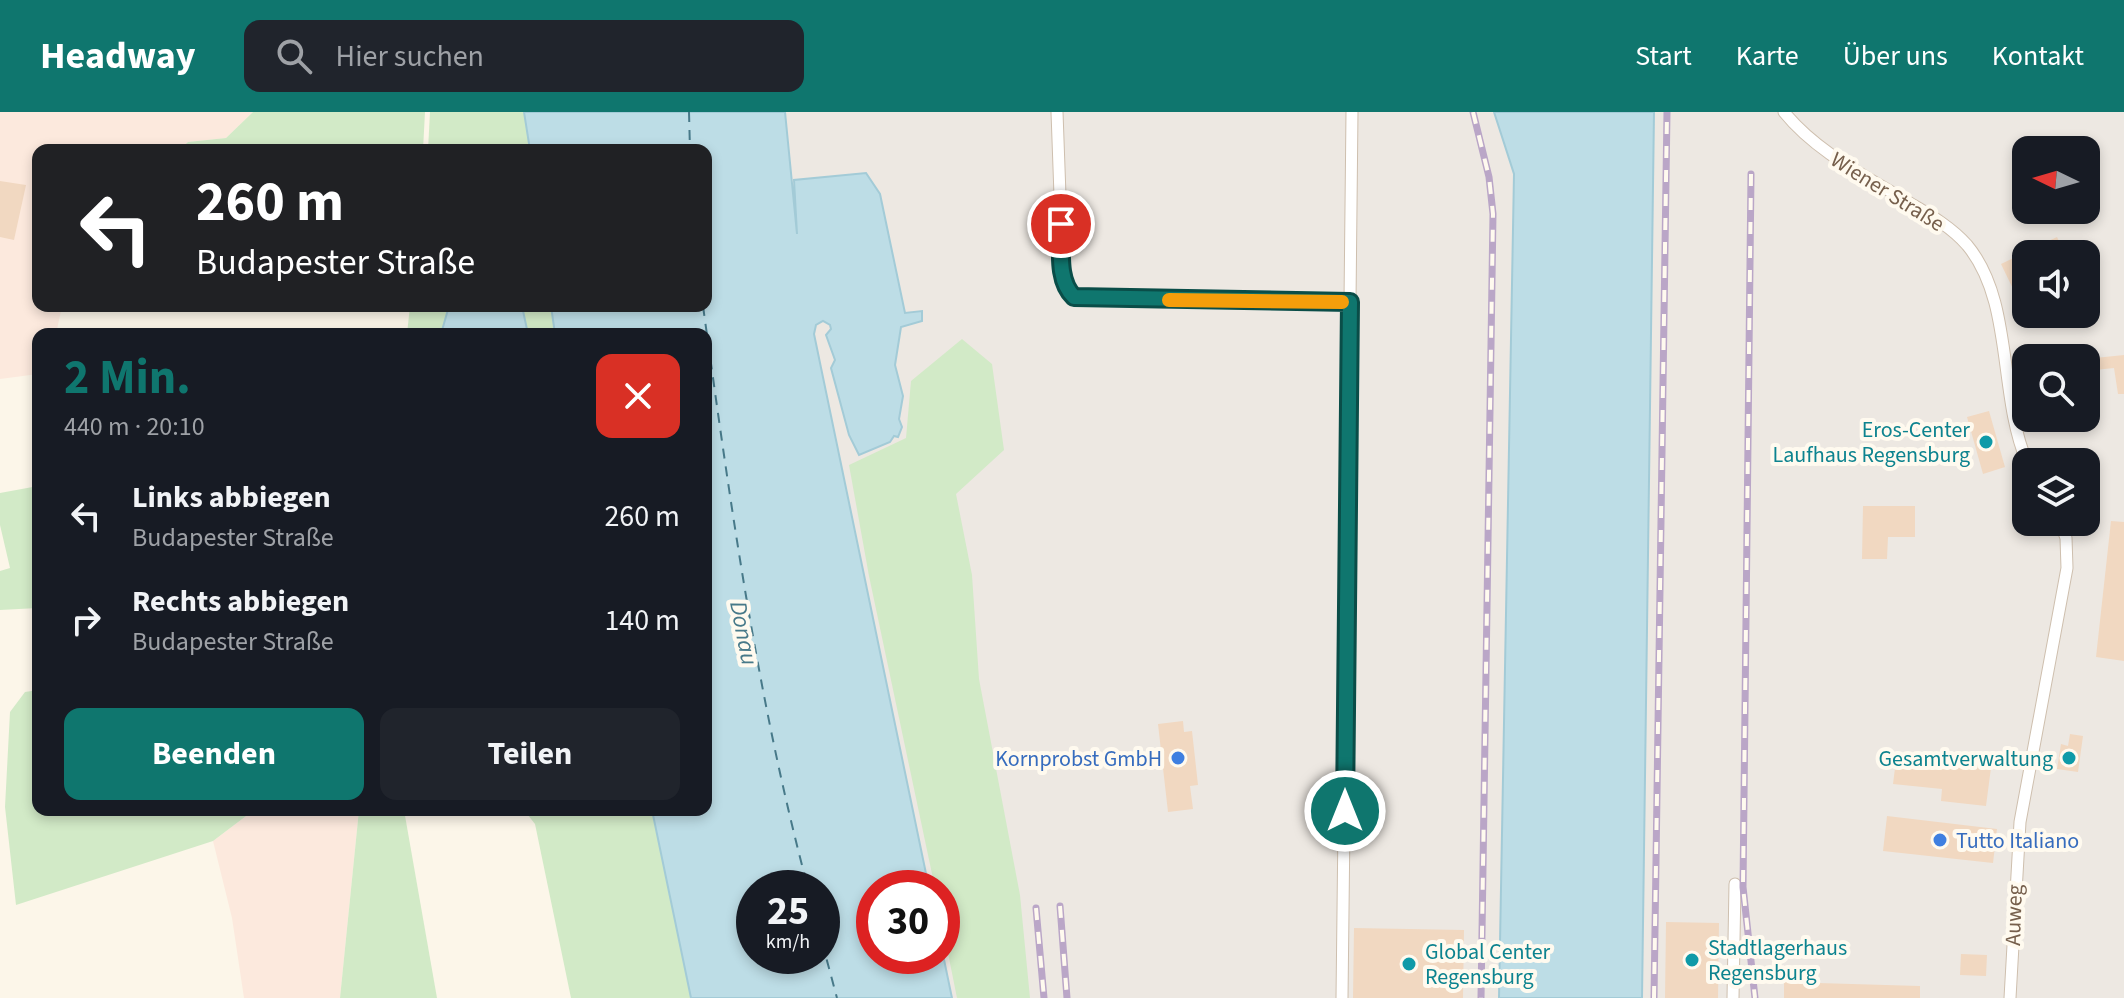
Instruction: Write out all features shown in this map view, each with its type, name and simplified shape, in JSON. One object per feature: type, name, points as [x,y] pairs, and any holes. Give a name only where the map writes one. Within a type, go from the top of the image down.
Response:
[{"type":"street","points":[[1057,112],[1063,279],[1066,290],[1074,297],[1350,302]]},
{"type":"street","points":[[1342,998],[1352,112]]},
{"type":"street","name":"Wiener Straße","points":[[1784,112],[1816,145],[1944,224],[1967,245],[1982,268],[1993,296],[2013,425],[2022,448]]},
{"type":"street","name":"Auweg","points":[[2010,998],[2019,831],[2067,568],[2065,536]]},
{"type":"street","points":[[1733,998],[1735,884]]},
{"type":"shaded area","points":[[0,112],[253,112],[226,138],[186,144],[32,144],[32,312],[61,312],[57,328],[32,328],[32,375],[0,379]]},
{"type":"shaded area","points":[[785,112],[1494,112],[1514,174],[1499,998],[952,998],[947,974],[960,974],[960,870],[925,870],[814,334],[816,325],[823,321],[830,325],[831,329],[826,335],[835,360],[849,435],[859,455],[897,437],[903,396],[895,365],[901,326],[921,311],[905,314],[880,194],[797,234]]},
{"type":"shaded area","points":[[1654,112],[2124,112],[2124,998],[1642,998]]},
{"type":"shaded area","points":[[246,816],[358,816],[340,998],[244,998],[232,918],[213,841]]},
{"type":"green space","points":[[253,112],[425,112],[423,144],[186,144],[226,138]]},
{"type":"green space","points":[[430,112],[524,112],[529,144],[428,144]]},
{"type":"green space","points":[[409,312],[447,312],[443,328],[408,328]]},
{"type":"green space","points":[[523,312],[552,312],[554,328],[527,328]]},
{"type":"green space","points":[[962,339],[992,364],[1004,450],[956,494],[972,575],[979,679],[1020,895],[1030,998],[957,998],[952,974],[960,974],[960,870],[931,870],[869,576],[849,465],[906,438],[911,381]]},
{"type":"green space","points":[[32,487],[32,608],[0,610],[0,571],[10,568],[0,525],[0,493]]},
{"type":"green space","points":[[32,691],[32,816],[246,816],[213,841],[16,905],[5,807],[10,712],[25,692]]},
{"type":"green space","points":[[358,816],[405,816],[437,998],[340,998]]},
{"type":"green space","points":[[529,816],[653,816],[691,998],[571,998],[535,824]]},
{"type":"water","name":"Donau","points":[[524,112],[785,112],[797,234],[794,180],[866,173],[880,194],[905,313],[922,311],[922,321],[901,327],[895,365],[903,396],[899,419],[902,427],[898,437],[894,436],[890,442],[859,455],[849,435],[831,368],[835,360],[826,335],[831,329],[830,325],[823,321],[816,325],[814,334],[925,870],[856,870],[856,974],[947,974],[952,998],[691,998],[653,816],[712,816],[712,328],[554,328],[552,312],[712,312],[712,144],[529,144]]},
{"type":"water","points":[[1494,112],[1654,112],[1642,998],[1499,998],[1514,174]]},
{"type":"water","points":[[447,312],[523,312],[527,328],[443,328]]},
{"type":"building","points":[[0,181],[26,185],[14,240],[0,237]]},
{"type":"building","points":[[2012,259],[2012,287],[2001,264]]},
{"type":"building","points":[[2124,355],[2124,394],[2118,394],[2114,368],[2100,369],[2100,357]]},
{"type":"building","name":"Eros-Center Laufhaus Regensburg","points":[[1989,411],[2005,467],[1983,474],[1967,417]]},
{"type":"building","points":[[1863,506],[1915,506],[1915,537],[1888,537],[1887,559],[1862,559]]},
{"type":"building","points":[[2111,521],[2124,522],[2124,661],[2096,657]]},
{"type":"building","name":"Kornprobst GmbH","points":[[1183,721],[1184,732],[1192,731],[1198,785],[1190,786],[1193,809],[1168,812],[1158,724]]},
{"type":"building","name":"Gesamtverwaltung","points":[[2070,734],[2083,736],[2078,772],[2057,769],[2061,744],[2068,746]]},
{"type":"building","points":[[1946,755],[1992,760],[1986,806],[1941,801],[1942,789],[1893,784],[1896,760],[1945,765]]},
{"type":"building","name":"Tutto Italiano","points":[[1887,816],[1997,829],[1993,863],[1883,851]]},
{"type":"building","name":"Stadtlagerhaus Regensburg","points":[[1666,922],[1719,923],[1718,998],[1665,998]]},
{"type":"building","name":"Global Center Regensburg","points":[[1354,928],[1464,930],[1463,998],[1353,998]]},
{"type":"building","points":[[1961,954],[1987,955],[1986,976],[1960,975]]},
{"type":"building","points":[[1784,982],[1920,986],[1920,998],[1784,998]]},
{"type":"ferry route","points":[[689,112],[690,144]]},
{"type":"ferry route","points":[[704,312],[706,328]]},
{"type":"ferry route","points":[[712,368],[759,672],[804,870]]},
{"type":"ferry route","points":[[831,974],[837,998]]},
{"type":"railway","points":[[1473,112],[1489,177],[1493,214],[1481,998]]},
{"type":"railway","points":[[1654,998],[1667,112]]},
{"type":"railway","points":[[1751,174],[1743,887],[1755,998]]},
{"type":"railway","points":[[1060,906],[1067,998]]},
{"type":"railway","points":[[1036,908],[1044,998]]},
{"type":"slow traffic","points":[[1169,300],[1342,302]]},
{"type":"place","name":"Eros-Center Laufhaus Regensburg","points":[[1986,442]]},
{"type":"place","name":"Kornprobst GmbH","points":[[1178,758]]},
{"type":"place","name":"Gesamtverwaltung","points":[[2069,758]]},
{"type":"place","name":"Tutto Italiano","points":[[1940,840]]},
{"type":"place","name":"Stadtlagerhaus Regensburg","points":[[1692,960]]},
{"type":"place","name":"Global Center Regensburg","points":[[1409,964]]},
{"type":"route","points":[[1061,224],[1063,279],[1066,290],[1074,297],[1350,302],[1345,811]]}]
